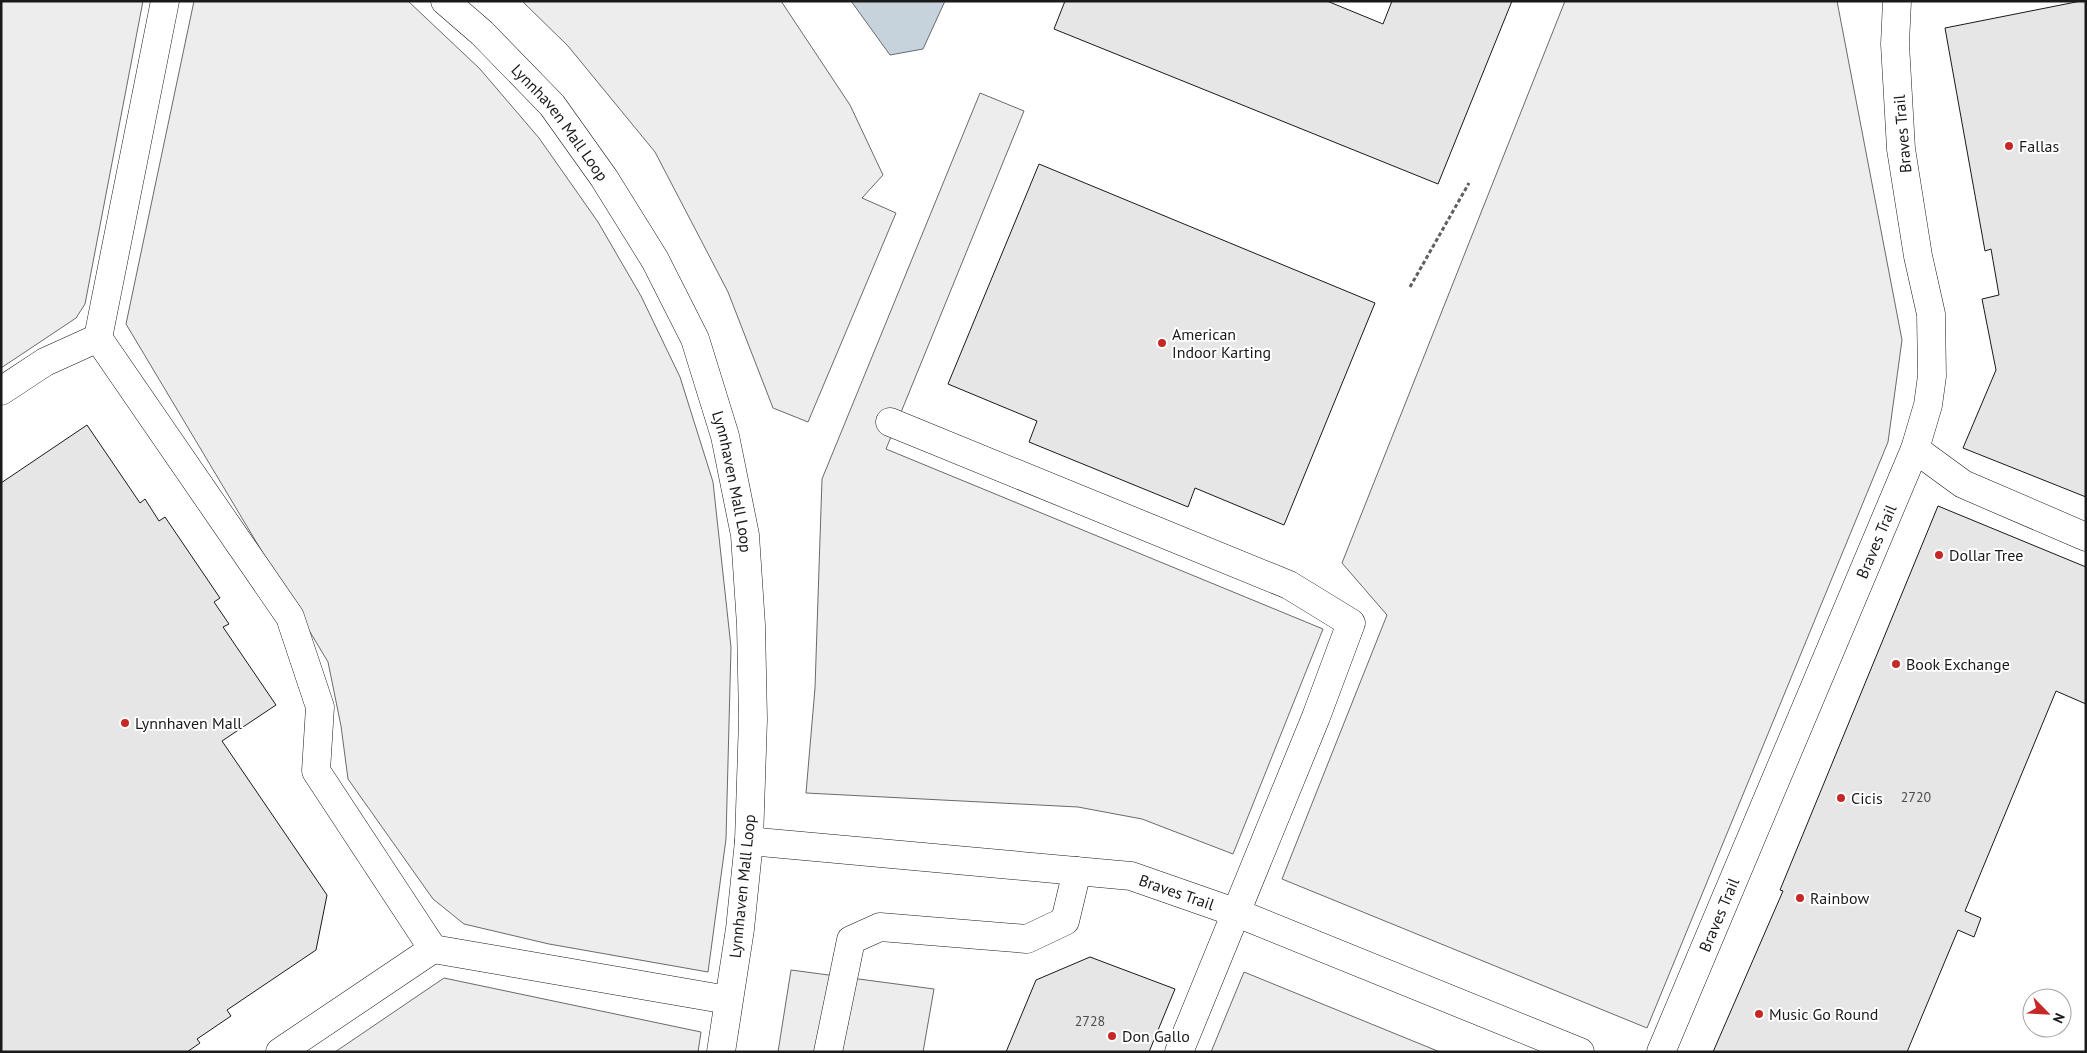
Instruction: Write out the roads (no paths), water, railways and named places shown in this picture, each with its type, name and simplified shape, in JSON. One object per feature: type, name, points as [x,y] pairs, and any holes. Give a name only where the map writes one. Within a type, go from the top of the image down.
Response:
[{"type":"street","points":[[165,1],[98,338],[290,617],[320,707],[316,771],[434,949]]},
{"type":"street","name":"Lynnhaven Mall Loop","points":[[445,1],[482,33],[552,106],[604,178],[655,260],[696,339],[725,436],[745,535],[751,625],[754,718],[749,841],[740,929],[721,1052]]},
{"type":"street","name":"Braves Trail","points":[[1661,1052],[1915,449],[1928,405],[1932,376],[1931,314],[1918,256],[1901,150],[1895,44],[1897,1]]},
{"type":"street","points":[[1,391],[45,362],[98,338]]},
{"type":"street","points":[[890,422],[1289,585],[1351,623],[1316,717],[1179,1052]]},
{"type":"street","points":[[1915,449],[1963,484],[2086,538]]},
{"type":"street","name":"Braves Trail","points":[[749,841],[1131,876],[1237,913],[1580,1052]]},
{"type":"street","points":[[828,1052],[851,940],[880,927],[1027,939],[1065,921],[1077,871]]},
{"type":"street","points":[[280,1052],[434,949],[728,1000]]},
{"type":"place","name":"Fallas","points":[[2009,146]]},
{"type":"place","name":"American Indoor Karting","points":[[1162,343]]},
{"type":"place","name":"Dollar Tree","points":[[1939,555]]},
{"type":"place","name":"Book Exchange","points":[[1896,664]]},
{"type":"place","name":"Lynnhaven Mall","points":[[125,723]]},
{"type":"place","name":"Cicis","points":[[1841,798]]},
{"type":"place","name":"Rainbow","points":[[1800,898]]},
{"type":"place","name":"Music Go Round","points":[[1759,1014]]},
{"type":"place","name":"Don Gallo","points":[[1112,1036]]}]
